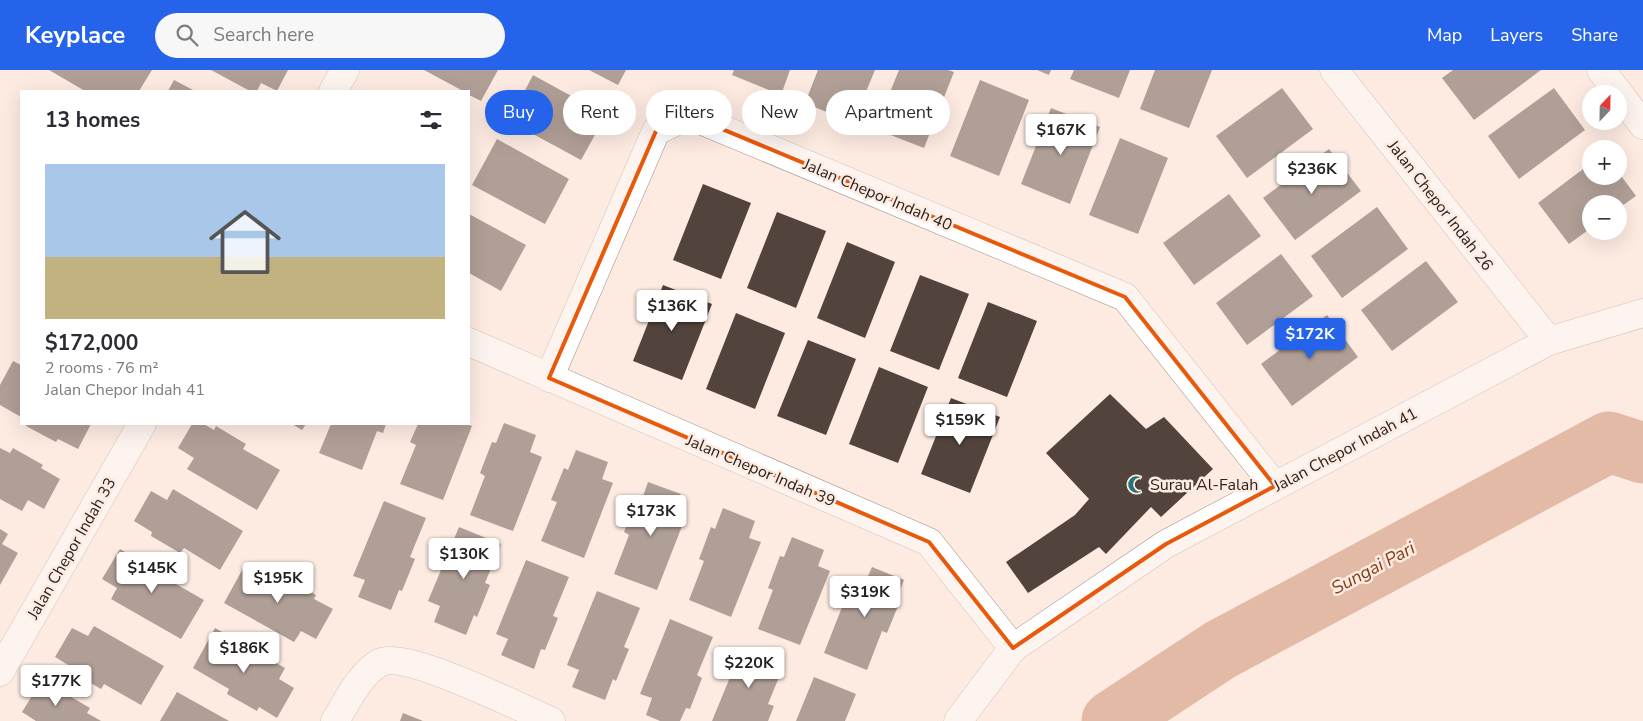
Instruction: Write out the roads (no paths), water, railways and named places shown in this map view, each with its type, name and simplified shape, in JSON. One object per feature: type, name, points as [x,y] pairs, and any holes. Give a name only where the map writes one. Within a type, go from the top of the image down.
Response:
[{"type":"street","points":[[334,90],[345,70]]},
{"type":"street","name":"Jalan Chepor Indah 26","points":[[1334,70],[1548,341]]},
{"type":"street","points":[[1601,70],[1643,125]]},
{"type":"street","name":"Jalan Chepor Indah 40","points":[[549,378],[656,131],[679,120],[698,119],[1125,297],[1275,486]]},
{"type":"street","name":"Jalan Chepor Indah 41","points":[[958,721],[1013,648],[1166,544],[1548,341],[1643,313]]},
{"type":"street","name":"Jalan Chepor Indah 39","points":[[470,342],[929,542],[1013,648]]},
{"type":"street","name":"Jalan Chepor Indah 33","points":[[0,672],[141,425]]},
{"type":"street","points":[[335,721],[365,674],[380,662],[398,661],[426,667],[551,721]]},
{"type":"waterway","name":"Sungai Pari","points":[[1112,721],[1220,650],[1609,442],[1643,453]]},
{"type":"place","name":"Surau Al-Falah","points":[[1136,484]]}]
